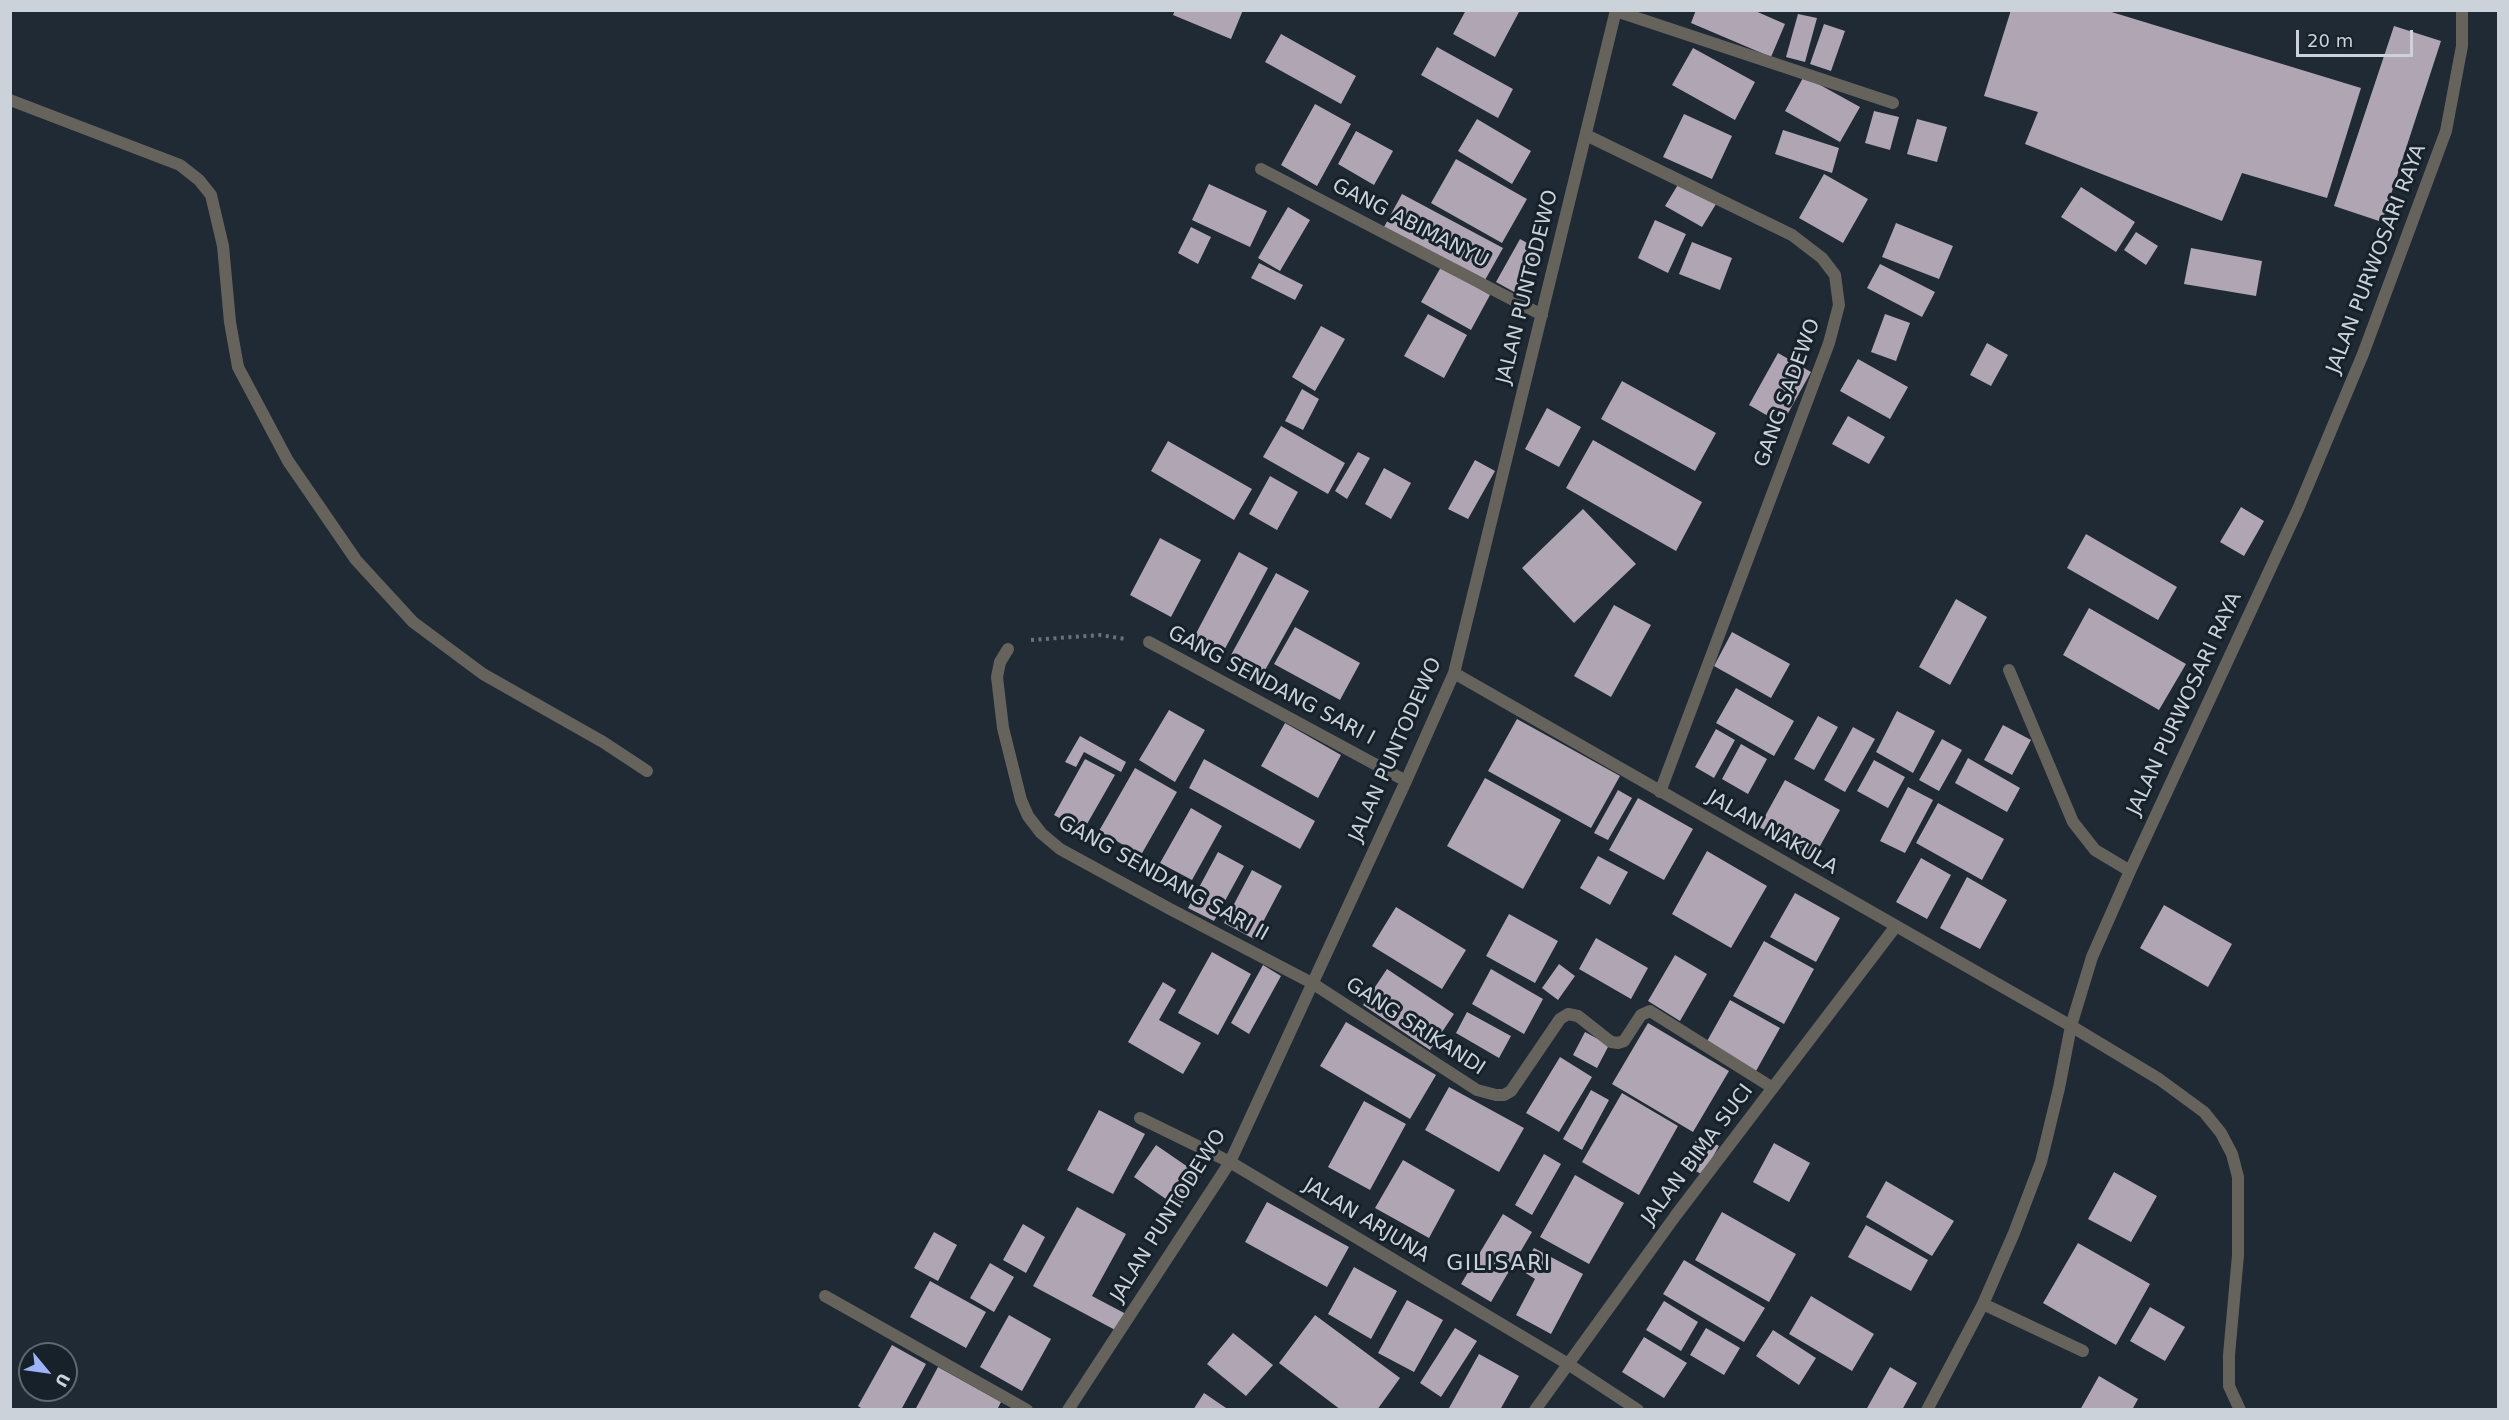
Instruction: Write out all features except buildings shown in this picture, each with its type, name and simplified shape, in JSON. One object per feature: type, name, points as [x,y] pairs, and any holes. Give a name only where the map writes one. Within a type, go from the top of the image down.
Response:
[{"type":"street","name":"JALAN PURWOSARI RAYA","points":[[1927,1410],[1983,1304],[2014,1233],[2041,1162],[2071,1026],[2092,957],[2298,508],[2363,354],[2446,131],[2462,46],[2462,10]]},
{"type":"street","points":[[1616,11],[1893,103]]},
{"type":"street","name":"JALAN PUNTODEWO","points":[[1068,1410],[1230,1162],[1454,672],[1616,11]]},
{"type":"street","points":[[10,100],[180,165],[199,180],[211,195],[223,246],[230,322],[238,367],[288,462],[356,561],[413,622],[483,674],[603,742],[647,771]]},
{"type":"street","name":"GANG SADEWO","points":[[1586,135],[1792,235],[1822,258],[1834,275],[1839,305],[1829,343],[1660,792]]},
{"type":"street","name":"GANG ABIMANYU","points":[[1261,169],[1542,315]]},
{"type":"street","name":"GANG SENDANG SARI I","points":[[1149,642],[1406,781]]},
{"type":"street","name":"GANG SENDANG SARI II","points":[[1008,649],[1000,662],[997,677],[1003,728],[1021,800],[1028,816],[1041,833],[1060,849],[1312,983]]},
{"type":"street","points":[[2009,670],[2073,822],[2095,850],[2130,871]]},
{"type":"street","name":"JALAN NAKULA","points":[[1454,672],[2071,1026],[2159,1079],[2204,1112],[2221,1133],[2232,1154],[2238,1177],[2238,1255],[2229,1355],[2229,1386],[2240,1410]]},
{"type":"street","name":"JALAN BIMA SUCI","points":[[1535,1410],[1896,926]]},
{"type":"street","name":"GANG SRIKANDI","points":[[1312,983],[1488,1095],[1504,1095],[1511,1090],[1560,1019],[1568,1014],[1578,1016],[1611,1042],[1618,1043],[1623,1041],[1641,1015],[1650,1011],[1773,1088]]},
{"type":"street","name":"JALAN ARJUNA","points":[[1140,1118],[1230,1162],[1568,1364],[1638,1410]]},
{"type":"street","points":[[825,1296],[1027,1410]]},
{"type":"street","points":[[1983,1304],[2083,1351]]},
{"type":"path","points":[[1008,649],[1034,639],[1100,635],[1149,642]]},
{"type":"district","name":"GILISARI","points":[[1499,1264]]}]
